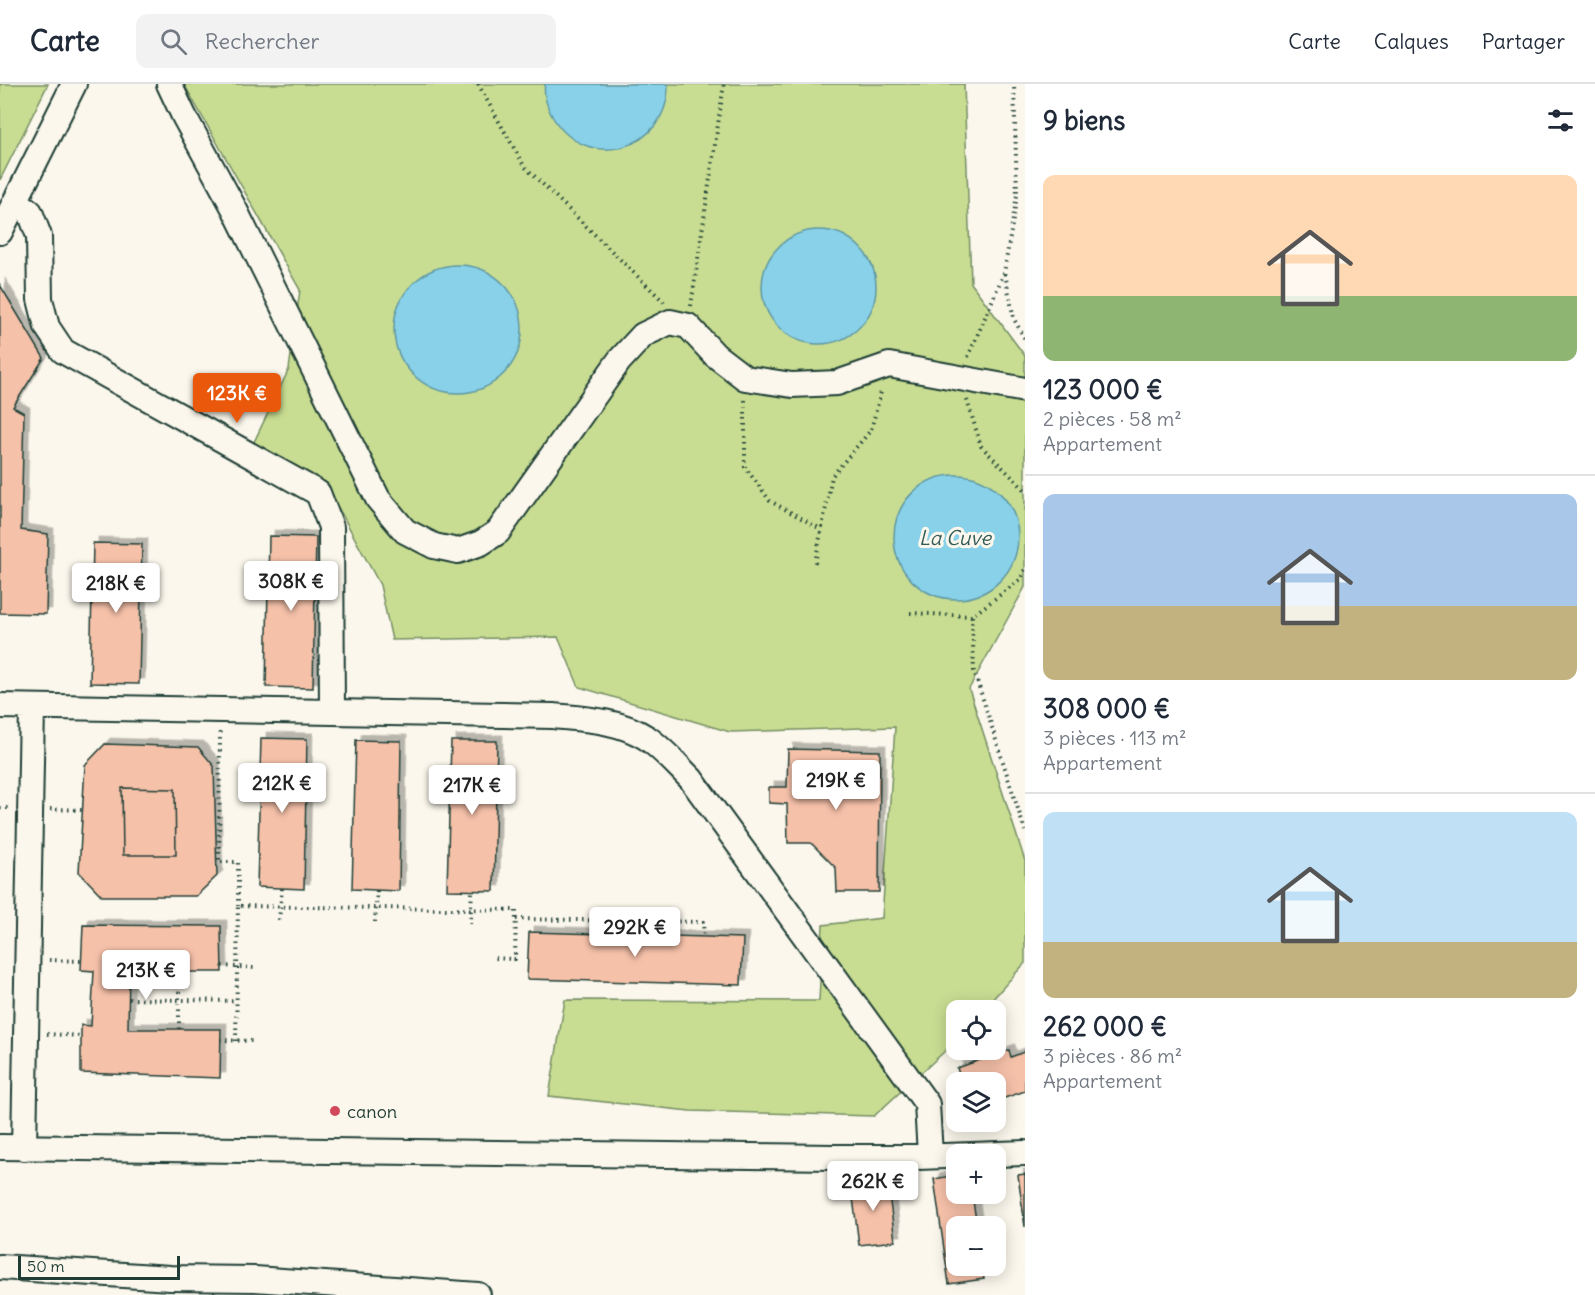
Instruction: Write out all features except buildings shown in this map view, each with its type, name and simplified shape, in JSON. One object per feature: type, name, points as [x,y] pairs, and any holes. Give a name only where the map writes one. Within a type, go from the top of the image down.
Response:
[{"type":"street","points":[[0,232],[74,84]]},
{"type":"street","points":[[170,84],[184,116],[234,208],[378,499],[405,531],[434,546],[458,551],[480,543],[498,532],[619,361],[643,335],[670,322],[688,326],[715,355],[745,378],[792,386],[837,383],[889,365],[1025,390]]},
{"type":"street","points":[[16,201],[30,212],[39,236],[40,299],[47,327],[63,351],[318,493],[331,527],[332,712]]},
{"type":"street","points":[[0,706],[553,716],[619,725],[646,737],[691,779],[927,1104],[930,1155]]},
{"type":"street","points":[[32,707],[26,1033],[12,1147],[834,1157],[1025,1153]]},
{"type":"street","points":[[0,1267],[170,1278],[255,1279],[478,1295]]},
{"type":"path","points":[[478,84],[524,166],[688,326]]},
{"type":"path","points":[[688,326],[724,84]]},
{"type":"path","points":[[1014,84],[1017,195],[1004,273],[959,378],[981,446],[1025,490]]},
{"type":"path","points":[[1004,273],[1014,319],[1025,339]]},
{"type":"path","points":[[815,563],[832,476],[871,430],[889,365]]},
{"type":"path","points":[[745,378],[745,467],[770,501],[821,529]]},
{"type":"path","points":[[910,614],[972,616],[1021,579],[1025,568]]},
{"type":"path","points":[[972,616],[974,671],[1025,831]]},
{"type":"path","points":[[220,710],[219,862],[238,862],[236,1041]]},
{"type":"path","points":[[30,808],[82,810]]},
{"type":"path","points":[[279,920],[282,888]]},
{"type":"path","points":[[375,922],[377,890]]},
{"type":"path","points":[[470,924],[472,891]]},
{"type":"path","points":[[238,906],[516,910],[515,959],[494,958]]},
{"type":"path","points":[[516,919],[703,922],[704,937]]},
{"type":"path","points":[[27,959],[81,961]]},
{"type":"path","points":[[222,966],[254,968]]},
{"type":"path","points":[[179,972],[179,1029]]},
{"type":"path","points":[[129,999],[237,1001]]},
{"type":"path","points":[[26,1033],[81,1035]]},
{"type":"path","points":[[220,1041],[252,1041]]},
{"type":"green space","points":[[0,84],[48,84],[0,180]]},
{"type":"green space","points":[[184,84],[964,84],[971,283],[1025,356],[1025,587],[969,689],[1025,861],[1025,963],[992,1000],[946,1000],[946,1050],[874,1116],[690,1111],[549,1096],[565,1000],[819,1001],[823,925],[882,918],[895,727],[730,732],[579,687],[558,637],[392,640],[380,585],[331,494],[253,444],[289,369],[300,290]]},
{"type":"water","points":[[545,84],[668,84],[665,107],[655,125],[640,139],[623,147],[603,149],[584,145],[566,134],[549,109],[545,96]]},
{"type":"water","points":[[819,230],[841,234],[860,246],[872,265],[876,287],[872,309],[860,328],[841,340],[819,344],[797,340],[778,328],[766,309],[762,287],[766,265],[778,246],[797,234]]},
{"type":"water","points":[[458,265],[482,270],[503,284],[517,305],[522,329],[517,353],[503,374],[482,388],[458,393],[434,388],[413,374],[399,353],[394,329],[399,305],[413,284],[434,270]]},
{"type":"water","name":"La Cuve","points":[[956,475],[980,480],[1000,493],[1013,513],[1018,537],[1013,561],[1000,581],[980,594],[956,599],[932,594],[912,581],[899,561],[894,537],[899,513],[912,493],[932,480]]},
{"type":"place","name":"canon","points":[[335,1111]]}]
